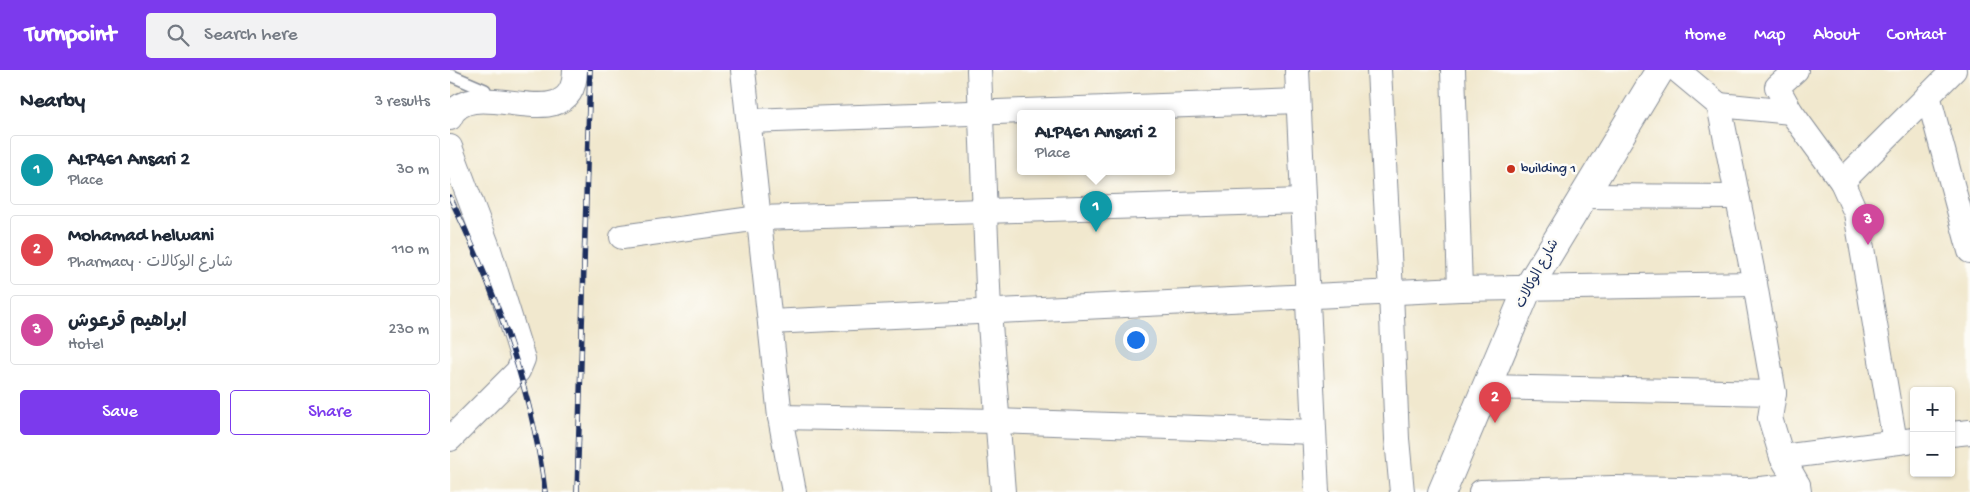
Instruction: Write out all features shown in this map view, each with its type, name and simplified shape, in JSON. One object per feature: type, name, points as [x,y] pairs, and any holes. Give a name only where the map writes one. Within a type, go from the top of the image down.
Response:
[{"type":"street","points":[[450,118],[459,102],[471,94],[485,90],[553,102],[566,96],[570,90],[575,70]]},
{"type":"street","points":[[743,70],[780,417],[794,492]]},
{"type":"street","points":[[979,70],[989,311],[1003,492]]},
{"type":"street","points":[[1296,70],[1317,492]]},
{"type":"street","points":[[1379,70],[1392,292],[1397,439],[1402,492]]},
{"type":"street","points":[[1453,70],[1460,289]]},
{"type":"street","name":"شارع الوكالات","points":[[1442,492],[1528,288],[1660,70]]},
{"type":"street","points":[[1677,70],[1719,105],[1791,112]]},
{"type":"street","points":[[1782,457],[1904,441],[1856,213],[1842,182],[1791,112],[1776,87],[1796,70]]},
{"type":"street","points":[[1842,182],[1954,70]]},
{"type":"street","points":[[1928,96],[1964,205],[1970,251]]},
{"type":"street","points":[[1060,110],[1298,101]]},
{"type":"street","points":[[1481,492],[1613,488],[1750,490],[1798,488],[1782,457],[1770,418],[1774,393],[1755,284],[1719,105]]},
{"type":"street","points":[[749,121],[1017,112]]},
{"type":"street","points":[[450,147],[492,258],[523,359],[518,371],[450,439]]},
{"type":"street","points":[[1582,196],[1737,196]]},
{"type":"street","points":[[622,237],[759,218],[1303,201]]},
{"type":"street","points":[[770,322],[1460,289],[1755,284]]},
{"type":"street","points":[[1486,387],[1774,393]]},
{"type":"street","points":[[780,417],[997,421],[1314,432]]},
{"type":"street","points":[[1955,434],[1970,432]]},
{"type":"lane","points":[[450,75],[485,90]]},
{"type":"railway","points":[[577,492],[590,70]]},
{"type":"railway","points":[[450,197],[482,267],[510,341],[531,416],[545,492]]},
{"type":"place","name":"building 1","points":[[1511,169]]},
{"type":"place","name":"ALP461 Ansari 2","points":[[1096,232]]},
{"type":"place","name":"ابراهيم قرعوش","points":[[1868,245]]},
{"type":"place","name":"Mohamad helwani","points":[[1495,423]]}]
